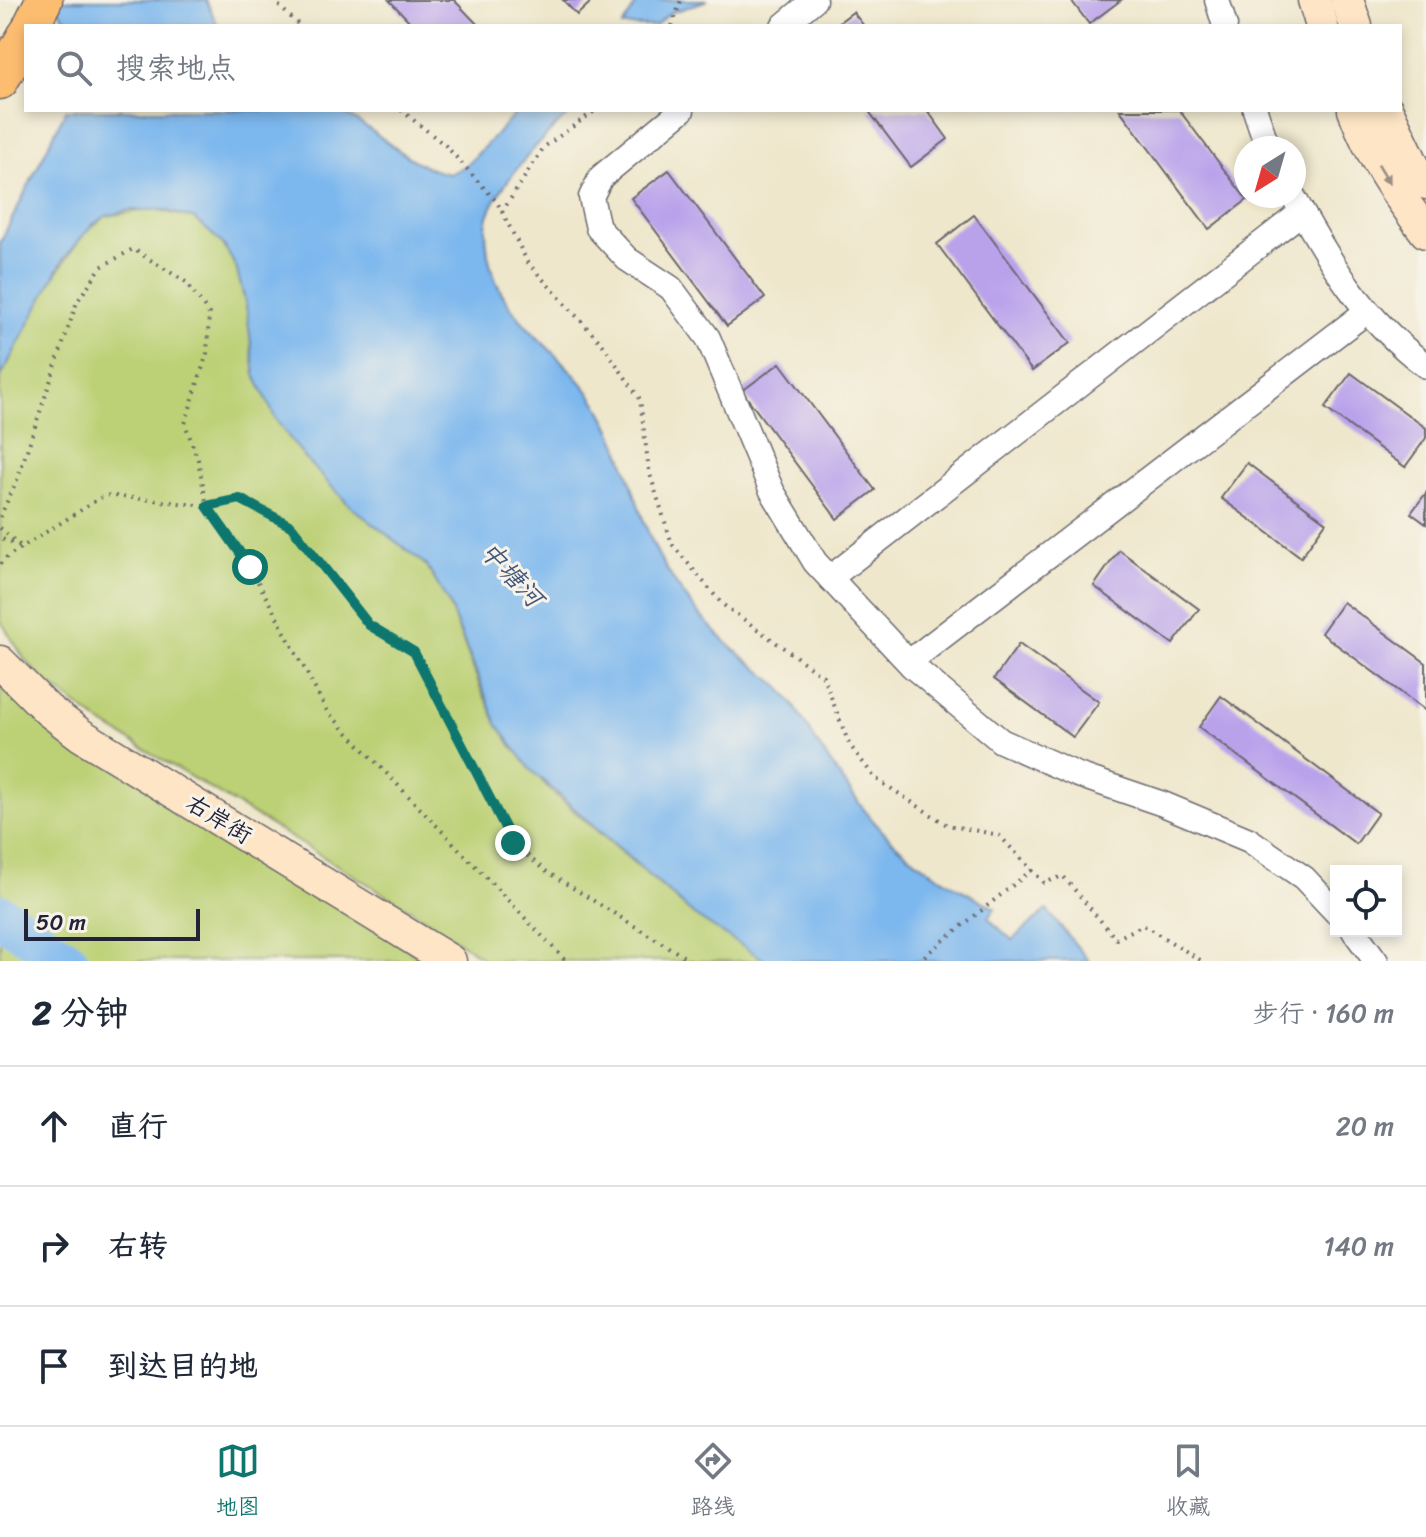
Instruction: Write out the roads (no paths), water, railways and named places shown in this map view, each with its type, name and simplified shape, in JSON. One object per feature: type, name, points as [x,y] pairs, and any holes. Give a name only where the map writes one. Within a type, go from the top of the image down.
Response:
[{"type":"main road","points":[[32,24],[44,0]]},
{"type":"main road","points":[[0,81],[24,39]]},
{"type":"street","points":[[785,24],[814,0]]},
{"type":"street","points":[[1217,0],[1224,24]]},
{"type":"street","points":[[1314,0],[1321,24]]},
{"type":"street","points":[[1347,0],[1355,24]]},
{"type":"street","points":[[680,112],[601,177],[591,197],[598,228],[627,259],[671,288],[708,338],[772,491],[815,562],[909,662],[1001,741],[1078,775],[1163,804],[1249,840],[1304,878],[1330,906]]},
{"type":"street","points":[[1256,112],[1264,136]]},
{"type":"street","points":[[1355,112],[1382,171],[1426,232]]},
{"type":"street","points":[[1388,112],[1414,167],[1426,183]]},
{"type":"street","points":[[830,578],[1293,208]]},
{"type":"street","points":[[1300,208],[1333,269],[1366,312],[1394,341],[1426,366]]},
{"type":"street","points":[[909,662],[1366,312]]},
{"type":"street","name":"右岸街","points":[[0,662],[37,700],[81,735],[450,961]]},
{"type":"street","points":[[1358,937],[1376,961]]},
{"type":"water","points":[[51,0],[206,0],[217,24],[69,24]]},
{"type":"water","points":[[639,0],[708,0],[670,13],[657,24],[623,24]]},
{"type":"water","name":"中塘河","points":[[65,112],[338,112],[364,125],[419,163],[450,174],[468,164],[517,112],[573,112],[536,146],[496,199],[486,228],[489,258],[497,284],[510,306],[596,402],[616,441],[660,558],[694,608],[715,631],[783,691],[858,802],[898,846],[933,872],[995,908],[988,918],[1012,940],[1047,910],[1089,961],[766,961],[694,915],[530,769],[497,724],[448,602],[426,565],[349,505],[305,458],[276,420],[255,375],[246,305],[236,267],[223,244],[195,219],[165,210],[129,210],[106,216],[92,225],[63,260],[0,378],[0,243]]},
{"type":"waterway","points":[[0,915],[68,961]]}]
